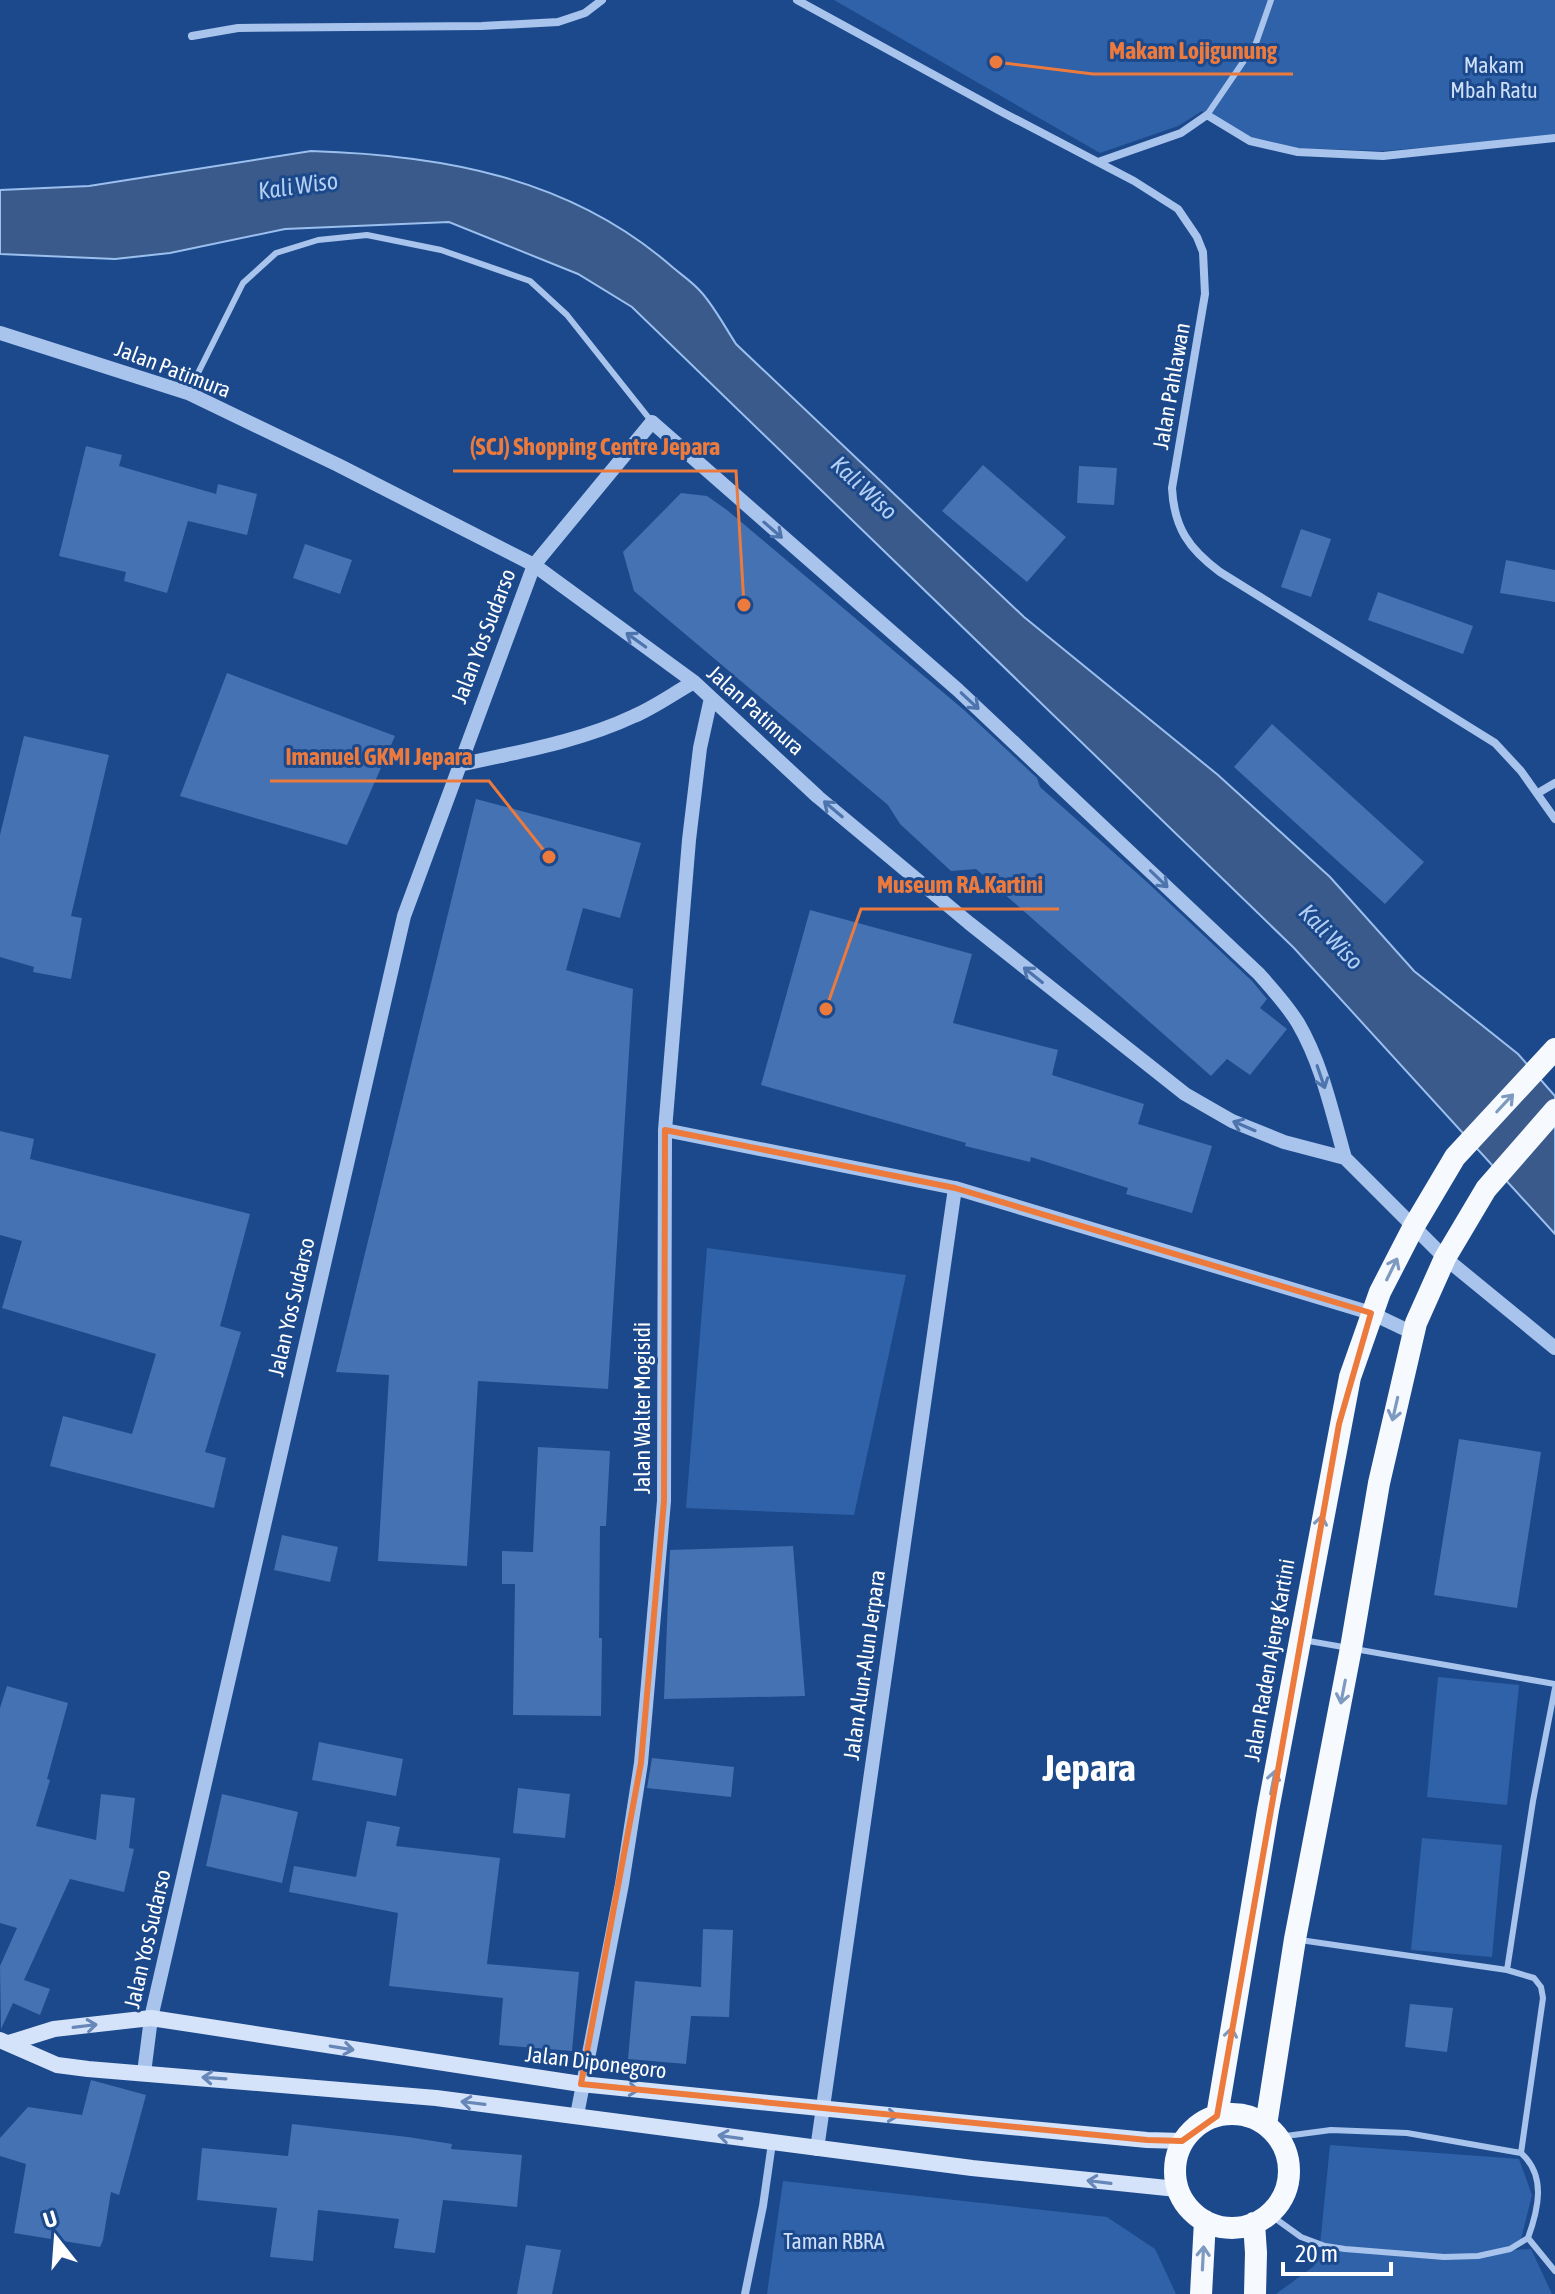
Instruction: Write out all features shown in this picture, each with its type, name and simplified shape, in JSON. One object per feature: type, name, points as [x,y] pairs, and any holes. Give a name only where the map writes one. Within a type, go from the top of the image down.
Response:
[{"type":"highway","name":"Jalan Raden Ajeng Kartini","points":[[1217,2116],[1268,1810],[1350,1377],[1371,1313],[1414,1226],[1455,1157],[1555,1049]]},
{"type":"highway","points":[[1272,2131],[1295,1939],[1379,1483],[1413,1333],[1445,1258],[1486,1189],[1555,1110]]},
{"type":"highway","points":[[1243,2115],[1272,2131],[1286,2152],[1289,2169],[1287,2186],[1280,2201],[1261,2219],[1238,2227],[1221,2227],[1205,2221],[1184,2202],[1177,2189],[1174,2173],[1182,2141],[1197,2125],[1217,2116],[1243,2115]]},
{"type":"highway","points":[[1255,2294],[1261,2219]]},
{"type":"highway","points":[[1201,2294],[1205,2221]]},
{"type":"main road","name":"Jalan Diponegoro","points":[[3,2046],[54,2029],[151,2018],[581,2084],[1182,2141]]},
{"type":"main road","name":"Jalan Diponegoro","points":[[3,2046],[57,2065],[436,2098],[817,2149],[1177,2189]]},
{"type":"street","points":[[192,36],[238,28],[558,22],[585,13],[602,0]]},
{"type":"street","name":"Jalan Pahlawan","points":[[797,0],[1098,162],[1178,209],[1203,252],[1205,294],[1172,488],[1176,520],[1191,546],[1220,572],[1495,743],[1538,793],[1555,819]]},
{"type":"street","points":[[1098,162],[1181,133],[1207,115],[1250,141],[1298,152],[1383,156],[1555,138]]},
{"type":"street","name":"Jalan Patimura","points":[[0,333],[188,393],[534,565],[694,682],[818,797],[958,914],[1185,1094],[1232,1121],[1271,1137],[1345,1158],[1445,1258],[1555,1348]]},
{"type":"street","points":[[652,422],[958,690],[1259,974],[1285,1003],[1311,1050],[1345,1158]]},
{"type":"street","name":"Jalan Yos Sudarso","points":[[144,2073],[151,2018],[404,916],[534,565],[652,422]]},
{"type":"street","points":[[459,765],[561,742],[604,728],[635,716],[694,682]]},
{"type":"street","name":"Jalan Walter Mogisidi","points":[[577,2115],[622,1884],[641,1763],[664,1501],[665,1130],[689,840],[700,748],[711,698]]},
{"type":"street","points":[[1538,793],[1555,783]]},
{"type":"street","points":[[665,1130],[955,1188],[1371,1313],[1413,1333]]},
{"type":"street","name":"Jalan Alun-Alun Jerpara","points":[[817,2149],[955,1188]]},
{"type":"street","points":[[745,2294],[772,2143]]},
{"type":"lane","points":[[1207,115],[1256,43],[1271,0]]},
{"type":"lane","points":[[188,393],[243,283],[276,253],[318,240],[367,235],[441,250],[530,281],[567,315],[652,422]]},
{"type":"lane","points":[[1300,1640],[1555,1686],[1533,1801],[1507,1970]]},
{"type":"lane","points":[[1261,2219],[1325,2246],[1444,2257],[1478,2256],[1510,2249],[1528,2238],[1539,2199],[1534,2171],[1521,2153],[1543,1998],[1541,1987],[1534,1978],[1507,1970],[1295,1939]]},
{"type":"lane","points":[[1272,2131],[1407,2133],[1521,2153]]},
{"type":"lane","points":[[1528,2238],[1555,2271]]},
{"type":"highlighted area","points":[[665,1130],[955,1188],[1371,1313],[1339,1424],[1217,2116],[1182,2141],[1147,2140],[581,2084],[641,1763],[664,1501]]},
{"type":"green space","name":"Makam Mbah Ratu","points":[[834,0],[1555,0],[1555,136],[1383,151],[1299,148],[1252,138],[1202,111],[1178,126],[1100,153]]},
{"type":"green space","points":[[707,1248],[906,1275],[854,1515],[686,1508]]},
{"type":"green space","points":[[1438,1677],[1519,1685],[1507,1805],[1427,1797]]},
{"type":"green space","points":[[1422,1838],[1502,1845],[1492,1957],[1411,1950]]},
{"type":"green space","points":[[1330,2145],[1519,2159],[1532,2195],[1521,2239],[1513,2250],[1531,2249],[1552,2294],[1276,2294],[1314,2266],[1319,2256]]},
{"type":"green space","name":"Taman RBRA","points":[[783,2181],[1107,2217],[1155,2249],[1176,2294],[767,2294]]},
{"type":"water","name":"Kali Wiso","points":[[311,151],[408,158],[455,166],[501,176],[546,191],[631,235],[691,282],[711,305],[736,344],[1024,617],[1218,775],[1330,877],[1414,971],[1518,1054],[1555,1096],[1555,1234],[1294,948],[632,307],[578,274],[449,222],[285,229],[170,253],[115,259],[0,254],[0,190],[89,186]]},
{"type":"building","points":[[86,446],[122,455],[119,466],[216,494],[218,484],[257,494],[247,535],[188,521],[167,593],[124,581],[126,572],[59,556]]},
{"type":"building","points":[[983,465],[1066,537],[1027,582],[942,511]]},
{"type":"building","points":[[1079,466],[1117,468],[1114,505],[1077,503]]},
{"type":"building","points":[[681,493],[707,496],[727,510],[964,710],[1037,778],[1040,787],[1252,981],[1267,999],[1260,1008],[1287,1029],[1250,1075],[1227,1059],[1211,1076],[976,869],[951,871],[900,824],[888,805],[634,591],[623,552]]},
{"type":"building","points":[[1301,529],[1331,539],[1311,597],[1281,587]]},
{"type":"building","points":[[305,544],[352,560],[340,594],[293,578]]},
{"type":"building","points":[[1506,560],[1555,570],[1555,602],[1500,593]]},
{"type":"building","points":[[1378,592],[1473,626],[1463,654],[1368,620]]},
{"type":"building","points":[[227,673],[395,736],[347,845],[180,796]]},
{"type":"building","points":[[1272,724],[1424,862],[1385,904],[1234,767]]},
{"type":"building","points":[[24,736],[109,755],[71,916],[82,918],[71,979],[33,972],[34,967],[0,957],[0,835]]},
{"type":"building","points":[[476,799],[641,843],[620,918],[583,908],[566,970],[633,989],[608,1389],[478,1381],[467,1566],[378,1561],[389,1375],[336,1372]]},
{"type":"building","points":[[810,910],[972,954],[953,1023],[1058,1050],[1052,1075],[1144,1104],[1138,1124],[1212,1146],[1192,1213],[1126,1194],[1128,1188],[1031,1157],[1030,1162],[965,1146],[966,1143],[761,1085]]},
{"type":"building","points":[[0,1131],[34,1139],[30,1159],[250,1214],[220,1326],[241,1332],[205,1452],[226,1458],[214,1508],[50,1466],[63,1416],[132,1434],[156,1354],[2,1308],[22,1241],[0,1235]]},
{"type":"building","points":[[1459,1439],[1541,1452],[1517,1608],[1434,1595]]},
{"type":"building","points":[[538,1447],[610,1451],[606,1526],[600,1526],[601,1716],[513,1715],[515,1584],[502,1584],[502,1551],[533,1552]]},
{"type":"building","points":[[282,1535],[338,1547],[330,1582],[274,1570]]},
{"type":"building","points":[[793,1546],[805,1696],[664,1699],[670,1550]]},
{"type":"building","points":[[7,1686],[68,1703],[36,1826],[96,1840],[101,1794],[135,1798],[129,1848],[134,1849],[124,1892],[70,1879],[24,1980],[50,1989],[40,2015],[13,2003],[1,2029],[0,1966],[17,1928],[0,1923],[0,1708]]},
{"type":"building","points":[[319,1742],[403,1759],[396,1796],[312,1780]]},
{"type":"building","points":[[652,1758],[734,1767],[731,1797],[647,1788]]},
{"type":"building","points":[[518,1788],[570,1794],[565,1838],[513,1833]]},
{"type":"building","points":[[222,1794],[298,1812],[282,1883],[206,1866]]},
{"type":"building","points":[[367,1821],[400,1827],[396,1846],[500,1858],[487,1964],[579,1972],[572,2051],[499,2045],[503,1998],[389,1986],[398,1913],[289,1892],[294,1866],[356,1877]]},
{"type":"building","points":[[703,1929],[733,1930],[729,2017],[691,2016],[686,2064],[628,2059],[635,1981],[701,1987]]},
{"type":"building","points":[[1410,2004],[1453,2008],[1447,2052],[1405,2047]]},
{"type":"building","points":[[91,2080],[146,2095],[119,2195],[111,2192],[100,2247],[14,2233],[26,2164],[0,2156],[0,2138],[28,2107],[82,2115]]},
{"type":"building","points":[[292,2124],[408,2137],[452,2144],[451,2149],[522,2155],[517,2207],[443,2200],[435,2253],[394,2248],[399,2219],[318,2210],[313,2261],[270,2257],[277,2208],[197,2200],[202,2148],[288,2156]]},
{"type":"building","points":[[526,2245],[561,2250],[552,2294],[517,2294]]},
{"type":"place","name":"Makam Lojigunung","points":[[996,62]]},
{"type":"place","name":"(SCJ) Shopping Centre Jepara","points":[[744,605]]},
{"type":"place","name":"Imanuel GKMI Jepara","points":[[549,857]]},
{"type":"place","name":"Museum RA.Kartini","points":[[826,1009]]},
{"type":"district","name":"Jepara","points":[[1089,1768]]}]
